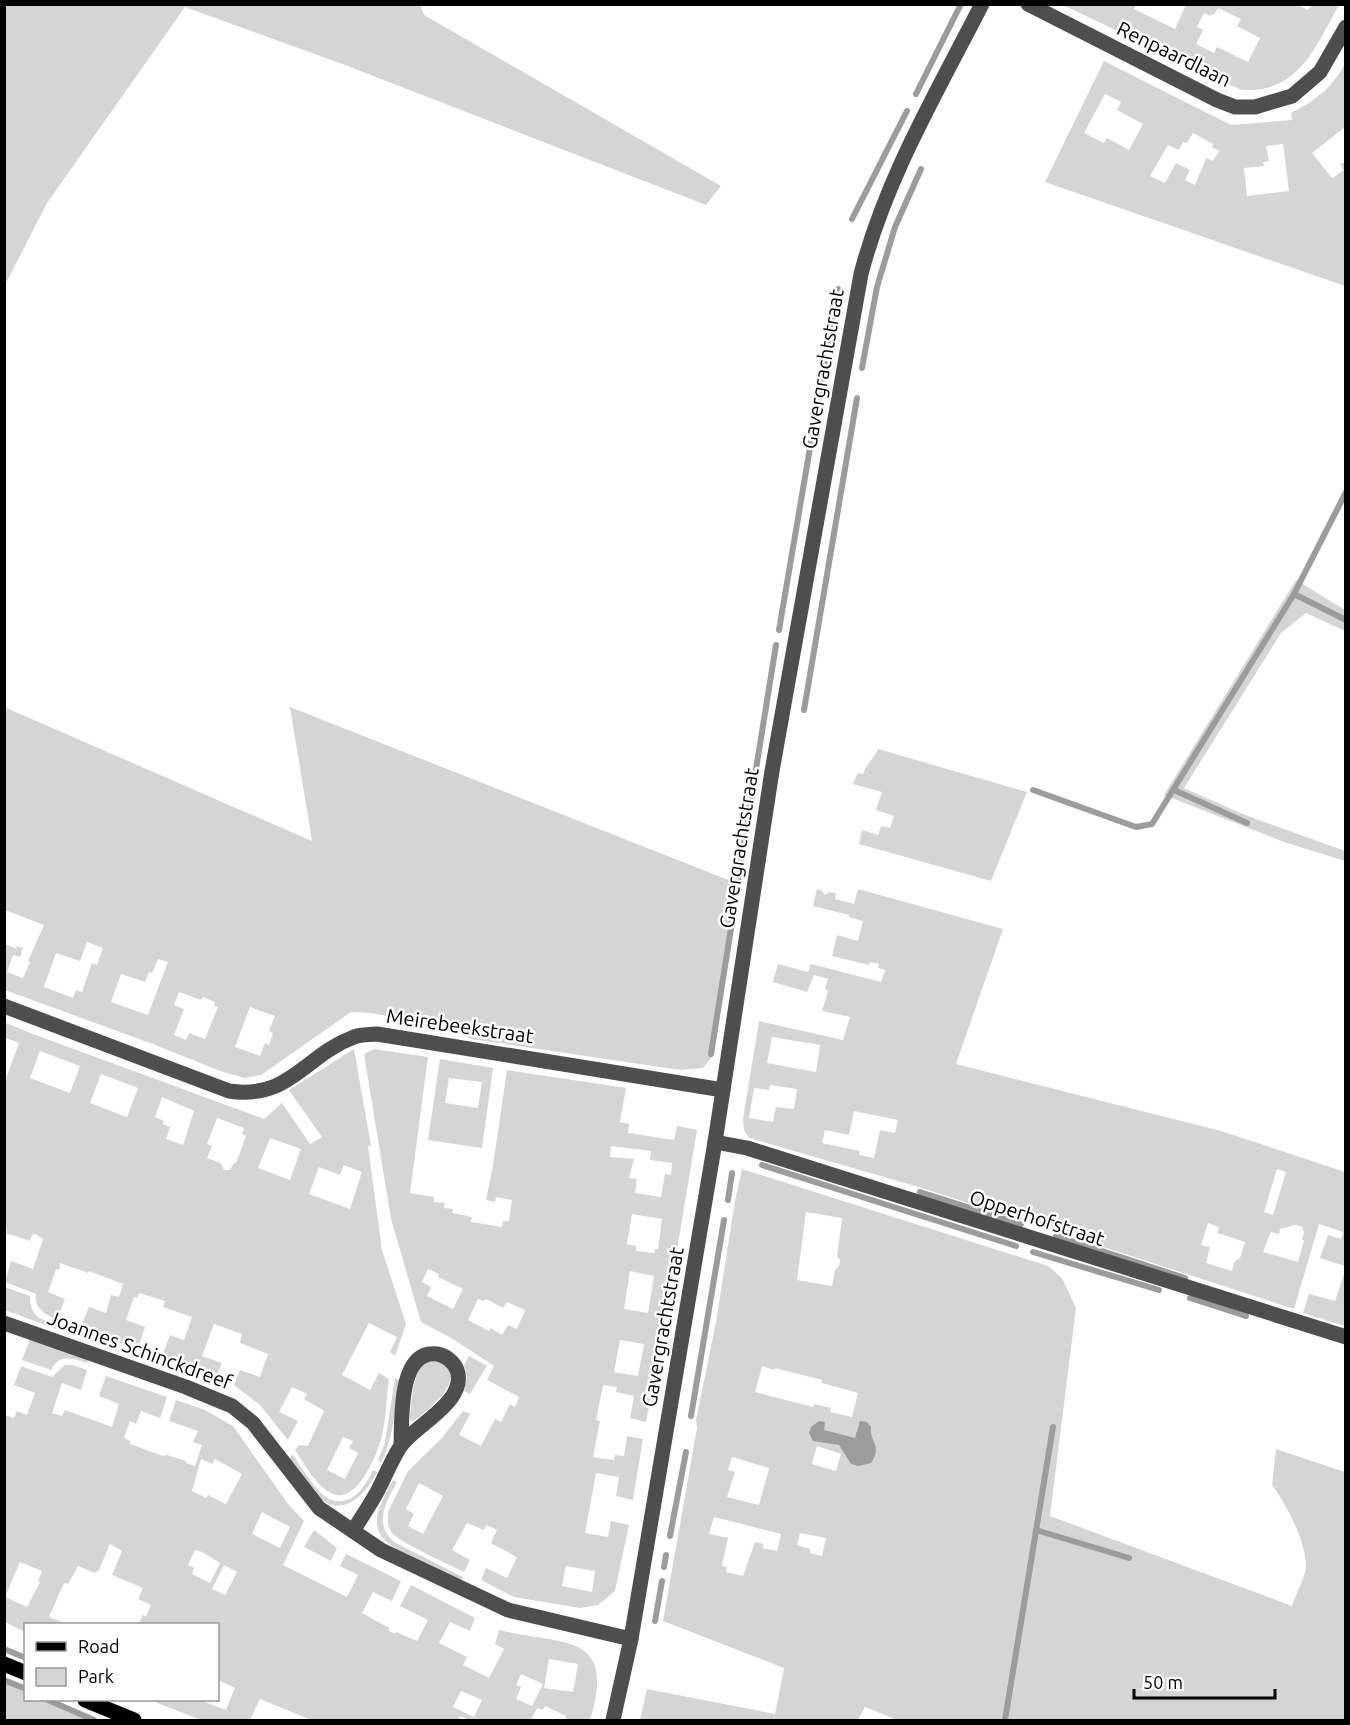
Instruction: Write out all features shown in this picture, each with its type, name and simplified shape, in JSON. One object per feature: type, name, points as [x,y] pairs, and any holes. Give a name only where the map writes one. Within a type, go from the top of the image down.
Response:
[{"type":"main road","points":[[4,1664],[24,1672]]},
{"type":"main road","points":[[87,1701],[134,1720]]},
{"type":"street","name":"Gavergrachtstraat","points":[[613,1720],[632,1639],[715,1142],[772,771],[861,274],[879,213],[909,147],[982,4]]},
{"type":"street","name":"Renpaardlaan","points":[[1028,4],[1235,107],[1255,107],[1292,96],[1320,72],[1346,27]]},
{"type":"street","name":"Meirebeekstraat","points":[[4,1006],[230,1091],[247,1094],[264,1091],[282,1083],[342,1042],[357,1036],[378,1034],[723,1090]]},
{"type":"street","name":"Opperhofstraat","points":[[715,1142],[747,1148],[1346,1337]]},
{"type":"street","name":"Joannes Schinckdreef","points":[[4,1323],[186,1387],[232,1406],[253,1423],[319,1508],[381,1550],[508,1610],[632,1639]]},
{"type":"street","points":[[353,1531],[401,1445],[429,1421],[453,1394],[458,1384],[458,1374],[456,1366],[449,1359],[438,1354],[427,1354],[412,1364],[405,1390],[401,1445]]},
{"type":"green space","points":[[4,5],[420,5],[424,15],[721,186],[706,205],[345,65],[185,7],[47,203],[5,285]]},
{"type":"green space","points":[[1063,5],[1136,5],[1134,9],[1175,29],[1186,5],[1298,5],[1308,10],[1312,5],[1339,5],[1313,51],[1291,76],[1261,89],[1241,90]],"holes":[[[1218,8],[1241,19],[1237,26],[1260,38],[1248,62],[1217,47],[1214,53],[1196,44],[1203,30],[1197,27],[1204,13],[1214,15]]]},
{"type":"green space","points":[[1104,61],[1231,125],[1292,120],[1291,113],[1322,93],[1345,64],[1345,130],[1344,128],[1312,153],[1332,178],[1344,170],[1340,164],[1345,162],[1345,286],[1045,182]],"holes":[[[1105,94],[1121,102],[1117,110],[1143,124],[1129,150],[1107,138],[1104,143],[1084,133]],[[1193,133],[1213,144],[1212,147],[1219,151],[1213,161],[1206,158],[1195,185],[1185,180],[1190,170],[1176,163],[1165,183],[1150,176],[1168,145],[1179,150],[1183,142],[1187,143]],[[1283,144],[1289,191],[1247,196],[1244,168],[1264,166],[1263,162],[1269,161],[1266,146]]]},
{"type":"green space","points":[[1296,580],[1345,610],[1345,631],[1306,613],[1281,633],[1184,788],[1245,815],[1345,851],[1345,861],[1284,842],[1164,795]]},
{"type":"green space","points":[[4,707],[312,841],[290,707],[736,883],[732,903],[736,904],[712,1057],[703,1068],[680,1070],[471,1039],[444,1026],[370,1013],[351,1012],[261,1075],[245,1078],[220,1071],[5,990],[5,944],[17,949],[16,946],[23,948],[20,957],[13,955],[7,972],[23,978],[44,925],[5,910]],"holes":[[[87,942],[103,948],[97,965],[92,963],[82,992],[76,990],[73,998],[44,987],[56,953],[80,961]],[[158,959],[168,962],[148,1015],[111,1002],[121,974],[145,982],[149,972],[152,973]],[[179,992],[201,1000],[203,997],[215,1002],[214,1006],[218,1007],[205,1039],[189,1033],[186,1040],[174,1035],[184,1009],[174,1005]],[[250,1007],[275,1016],[269,1031],[273,1033],[269,1045],[265,1043],[260,1056],[235,1047]]]},
{"type":"green space","points":[[878,749],[1027,792],[991,881],[859,844],[862,830],[878,835],[881,826],[890,828],[894,816],[876,810],[882,792],[853,784],[858,773],[863,774]]},
{"type":"green space","points":[[817,889],[825,895],[829,892],[836,893],[835,899],[854,904],[858,889],[1003,929],[956,1064],[1221,1131],[1345,1172],[1345,1266],[1320,1258],[1328,1235],[1341,1239],[1343,1232],[1319,1224],[1294,1309],[922,1188],[749,1138],[744,1130],[743,1119],[759,1021],[843,1040],[850,1017],[822,1011],[828,991],[825,989],[828,979],[814,975],[807,992],[773,982],[778,964],[808,972],[811,964],[881,982],[885,970],[878,968],[879,964],[870,962],[869,965],[832,956],[837,935],[858,941],[863,921],[813,906]],"holes":[[[772,1037],[820,1045],[816,1072],[767,1063]],[[770,1085],[797,1089],[794,1109],[776,1107],[773,1122],[749,1118],[754,1088],[769,1090]],[[854,1111],[898,1120],[895,1133],[880,1130],[874,1158],[859,1155],[860,1151],[822,1143],[825,1130],[849,1135]],[[1277,1169],[1286,1172],[1273,1215],[1264,1212]],[[1208,1223],[1219,1227],[1217,1233],[1245,1242],[1240,1258],[1234,1262],[1232,1271],[1206,1263],[1210,1247],[1201,1245]],[[1295,1225],[1302,1227],[1304,1232],[1302,1240],[1304,1241],[1298,1262],[1263,1252],[1271,1232],[1279,1234],[1280,1229]]]},
{"type":"green space","points":[[4,1022],[264,1119],[282,1103],[310,1144],[322,1137],[289,1090],[354,1049],[371,1146],[368,1146],[382,1250],[406,1324],[395,1356],[390,1352],[397,1337],[369,1323],[342,1375],[370,1390],[379,1373],[389,1379],[380,1443],[367,1472],[353,1490],[336,1495],[326,1490],[313,1477],[295,1450],[299,1445],[308,1446],[324,1411],[304,1399],[307,1394],[292,1387],[279,1412],[298,1421],[288,1440],[260,1405],[234,1385],[240,1370],[260,1377],[268,1354],[240,1343],[242,1334],[214,1324],[202,1356],[222,1363],[216,1377],[162,1357],[170,1335],[184,1340],[192,1317],[163,1307],[165,1301],[139,1293],[137,1298],[134,1297],[126,1320],[145,1327],[138,1349],[80,1329],[89,1307],[106,1313],[111,1295],[119,1297],[123,1284],[60,1263],[48,1292],[65,1299],[57,1319],[41,1310],[36,1294],[5,1282],[11,1261],[33,1269],[43,1239],[35,1234],[32,1235],[30,1241],[6,1233],[5,1081],[19,1043],[5,1039]],"holes":[[[40,1051],[80,1066],[70,1093],[30,1078]],[[101,1074],[138,1088],[127,1117],[90,1103]],[[162,1097],[194,1111],[183,1145],[166,1139],[170,1127],[163,1124],[164,1121],[155,1117]],[[217,1118],[244,1128],[242,1134],[246,1136],[236,1163],[230,1170],[224,1170],[221,1163],[207,1158],[212,1146],[207,1144]],[[270,1138],[301,1149],[290,1180],[258,1168]],[[344,1165],[362,1172],[350,1209],[309,1194],[319,1167],[340,1175]],[[343,1437],[353,1441],[349,1448],[358,1453],[345,1479],[327,1470]]]},
{"type":"green space","points":[[374,1049],[428,1057],[410,1193],[434,1197],[434,1202],[445,1203],[444,1208],[453,1209],[452,1213],[472,1217],[471,1222],[502,1227],[503,1221],[509,1221],[512,1200],[496,1197],[495,1202],[486,1200],[507,1070],[626,1088],[620,1122],[629,1124],[628,1133],[674,1140],[677,1126],[697,1130],[646,1422],[630,1418],[634,1396],[616,1392],[617,1387],[603,1385],[596,1420],[600,1421],[593,1457],[614,1460],[615,1455],[624,1456],[627,1436],[643,1439],[633,1500],[616,1496],[619,1477],[596,1473],[585,1533],[608,1537],[611,1521],[629,1525],[615,1591],[598,1605],[580,1608],[514,1597],[481,1580],[486,1568],[507,1578],[517,1557],[491,1543],[497,1530],[487,1525],[484,1530],[467,1523],[452,1550],[470,1560],[464,1572],[404,1542],[389,1528],[389,1510],[408,1471],[440,1440],[463,1411],[470,1414],[459,1435],[481,1446],[495,1419],[501,1422],[510,1404],[515,1407],[519,1397],[487,1380],[494,1366],[453,1339],[421,1322],[391,1219],[364,1054]],"holes":[[[611,1146],[651,1151],[650,1160],[672,1163],[671,1175],[665,1174],[661,1197],[635,1193],[637,1179],[629,1178],[634,1159],[610,1157]],[[632,1214],[662,1219],[658,1249],[655,1249],[654,1253],[636,1251],[636,1246],[627,1244]],[[428,1269],[439,1274],[438,1277],[463,1289],[453,1309],[427,1296],[431,1287],[422,1282]],[[630,1271],[654,1276],[648,1313],[624,1309]],[[478,1299],[484,1301],[486,1299],[503,1308],[507,1302],[525,1310],[517,1329],[508,1325],[502,1335],[491,1328],[489,1331],[468,1320]],[[620,1340],[644,1344],[638,1376],[614,1372]],[[419,1483],[443,1496],[423,1534],[408,1526],[414,1514],[406,1509]],[[566,1566],[595,1571],[592,1592],[562,1586]]]},
{"type":"green space","points":[[440,1059],[493,1068],[482,1148],[428,1140]],"holes":[[[449,1078],[482,1082],[478,1108],[445,1103]]]},
{"type":"green space","points":[[742,1169],[1048,1266],[1062,1278],[1076,1308],[1050,1516],[1292,1606],[1304,1575],[1305,1556],[1294,1523],[1272,1485],[1276,1449],[1345,1472],[1345,1720],[897,1720],[865,1707],[858,1720],[640,1720],[647,1689],[775,1714],[784,1668],[663,1621]],"holes":[[[806,1212],[842,1218],[837,1256],[840,1260],[835,1270],[832,1286],[797,1280]],[[762,1366],[822,1380],[822,1383],[858,1393],[852,1417],[830,1412],[831,1408],[814,1404],[813,1407],[755,1392]],[[817,1446],[841,1454],[836,1471],[812,1464]],[[732,1457],[769,1468],[759,1505],[727,1497],[735,1472],[728,1470]],[[714,1517],[781,1534],[777,1551],[763,1548],[763,1544],[755,1542],[743,1576],[726,1572],[727,1567],[722,1566],[728,1538],[709,1534]],[[800,1533],[826,1538],[822,1556],[810,1553],[810,1549],[797,1545]]]},
{"type":"green space","points":[[1345,1271],[1345,1326],[1303,1313],[1309,1294],[1335,1301]]},
{"type":"green space","points":[[5,1287],[30,1296],[34,1313],[41,1319],[57,1325],[56,1329],[5,1310]]},
{"type":"green space","points":[[30,1339],[88,1359],[87,1363],[62,1359],[51,1370],[22,1360]]},
{"type":"green space","points":[[469,1356],[487,1366],[470,1394],[464,1391],[467,1377],[464,1365]]},
{"type":"green space","points":[[439,1360],[450,1369],[448,1386],[431,1407],[412,1421],[410,1420],[414,1384],[419,1370],[425,1363]]},
{"type":"green space","points":[[65,1365],[87,1370],[81,1390],[62,1383],[52,1413],[62,1416],[65,1410],[112,1427],[119,1404],[99,1396],[106,1376],[167,1397],[160,1418],[141,1411],[136,1424],[130,1421],[124,1438],[130,1441],[130,1444],[163,1456],[167,1455],[186,1461],[195,1466],[202,1445],[193,1442],[198,1431],[169,1421],[176,1400],[205,1410],[233,1426],[288,1504],[304,1521],[283,1565],[347,1597],[358,1575],[340,1566],[346,1554],[401,1581],[392,1601],[373,1592],[362,1613],[389,1628],[389,1631],[417,1641],[428,1620],[400,1606],[411,1585],[475,1618],[470,1631],[450,1622],[439,1643],[467,1657],[463,1665],[489,1678],[504,1649],[495,1644],[499,1630],[563,1642],[579,1648],[590,1657],[596,1671],[596,1691],[590,1720],[565,1720],[566,1716],[545,1706],[543,1710],[537,1708],[531,1720],[469,1720],[460,1716],[459,1720],[311,1720],[260,1699],[250,1720],[201,1720],[153,1701],[203,1701],[226,1710],[235,1688],[219,1680],[219,1623],[139,1623],[151,1605],[138,1599],[143,1588],[112,1575],[122,1551],[110,1544],[99,1570],[95,1573],[78,1566],[68,1584],[64,1583],[49,1617],[64,1623],[24,1623],[24,1632],[5,1622],[5,1597],[5,1415],[14,1418],[17,1411],[27,1415],[35,1393],[14,1385],[21,1366],[52,1377]],"holes":[[[201,1459],[212,1464],[215,1459],[242,1474],[226,1504],[208,1495],[206,1498],[192,1491]],[[262,1512],[290,1527],[280,1548],[252,1534]],[[195,1550],[220,1563],[210,1583],[192,1574],[194,1568],[188,1565]],[[20,1562],[42,1571],[38,1581],[40,1582],[27,1607],[5,1597]],[[224,1565],[237,1572],[225,1595],[212,1589]],[[549,1659],[578,1664],[573,1692],[544,1688]],[[521,1674],[543,1684],[532,1706],[516,1699],[521,1687],[516,1685]],[[461,1691],[482,1700],[474,1717],[453,1707]]]},
{"type":"green space","points":[[395,1378],[399,1380],[393,1422],[389,1443],[381,1463],[378,1460],[385,1443]]},
{"type":"green space","points":[[292,1454],[320,1491],[329,1499],[337,1501],[344,1501],[357,1494],[373,1470],[377,1472],[367,1488],[353,1501],[336,1506],[315,1493],[290,1459]]},
{"type":"green space","points":[[393,1480],[397,1482],[386,1505],[383,1520],[388,1535],[394,1542],[463,1577],[461,1581],[397,1549],[386,1542],[380,1534],[377,1526],[379,1509]]},
{"type":"green space","points":[[314,1530],[337,1548],[331,1561],[304,1547]]},
{"type":"green space","points":[[4,1682],[24,1691],[24,1701],[47,1701],[93,1720],[5,1720]]},
{"type":"shaded area","points":[[819,1421],[825,1422],[824,1430],[855,1438],[860,1421],[867,1422],[871,1427],[876,1448],[871,1463],[859,1466],[851,1464],[839,1445],[813,1441],[809,1433],[811,1427]]},
{"type":"waterway","points":[[916,94],[961,4]]},
{"type":"waterway","points":[[852,219],[907,111]]},
{"type":"waterway","points":[[862,368],[877,287],[895,227],[921,169]]},
{"type":"waterway","points":[[814,426],[838,289]]},
{"type":"waterway","points":[[804,710],[857,398]]},
{"type":"waterway","points":[[779,630],[811,442]]},
{"type":"waterway","points":[[1033,790],[1136,827],[1152,824],[1294,594],[1346,492]]},
{"type":"waterway","points":[[1294,594],[1346,620]]},
{"type":"waterway","points":[[737,887],[776,645]]},
{"type":"waterway","points":[[1174,790],[1247,823]]},
{"type":"waterway","points":[[711,1054],[733,916]]},
{"type":"waterway","points":[[762,1165],[1016,1246]]},
{"type":"waterway","points":[[728,1200],[732,1173]]},
{"type":"waterway","points":[[920,1192],[1021,1224]]},
{"type":"waterway","points":[[691,1416],[724,1220]]},
{"type":"waterway","points":[[1056,1236],[1185,1278]]},
{"type":"waterway","points":[[1033,1252],[1159,1290]]},
{"type":"waterway","points":[[1190,1298],[1246,1316]]},
{"type":"waterway","points":[[1005,1720],[1053,1427]]},
{"type":"waterway","points":[[670,1536],[686,1452]]},
{"type":"waterway","points":[[1036,1530],[1129,1558]]},
{"type":"waterway","points":[[664,1567],[666,1555]]},
{"type":"waterway","points":[[655,1621],[662,1581]]},
{"type":"waterway","points":[[4,1649],[24,1657]]},
{"type":"waterway","points":[[4,1680],[24,1688]]},
{"type":"waterway","points":[[50,1701],[94,1720]]}]
